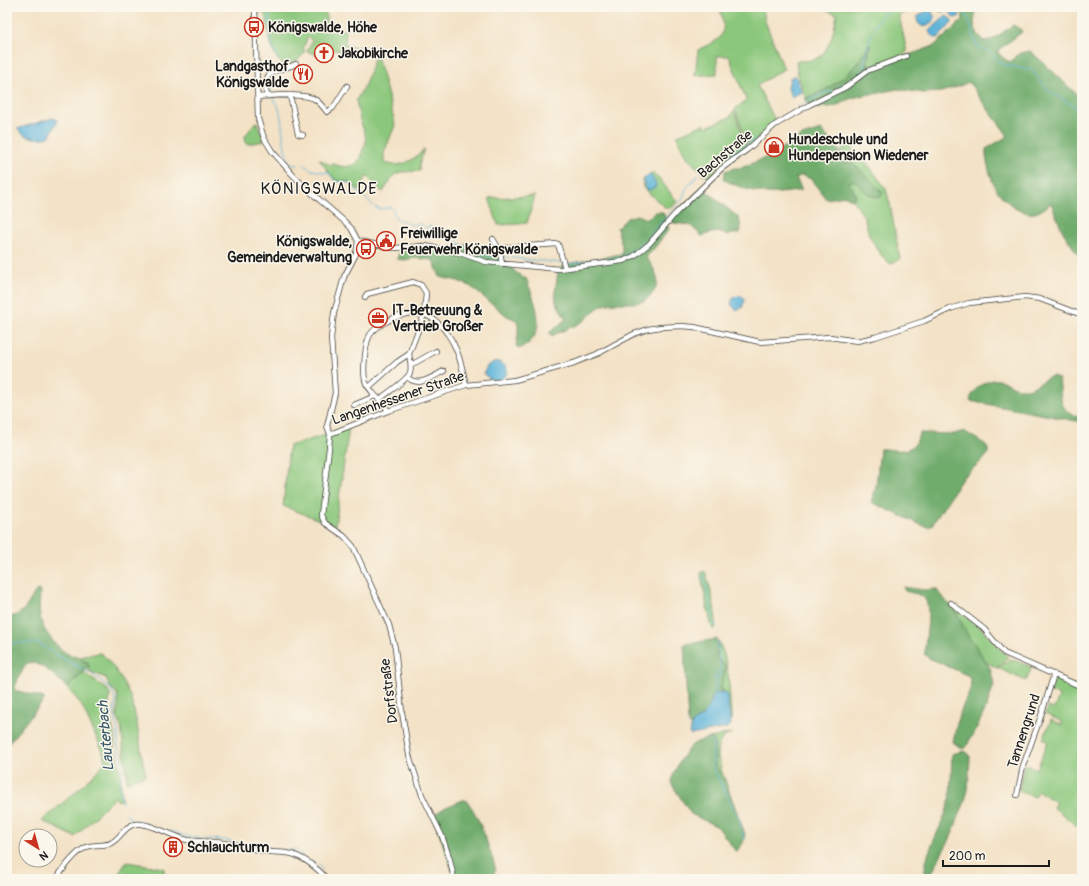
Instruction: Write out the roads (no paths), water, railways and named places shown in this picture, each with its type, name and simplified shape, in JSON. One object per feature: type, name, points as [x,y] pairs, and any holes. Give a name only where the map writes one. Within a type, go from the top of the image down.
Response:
[{"type":"street","points":[[255,7],[259,123],[264,138],[272,151],[299,182],[344,221],[351,228],[358,241],[356,254],[344,277],[334,313],[331,338],[335,394],[327,426],[330,434]]},
{"type":"street","name":"Bachstraße","points":[[358,241],[395,248],[425,246],[457,252],[486,262],[502,264],[565,265],[623,261],[634,256],[649,244],[673,217],[721,169],[748,149],[775,125],[809,105],[846,87],[867,71],[906,56]]},
{"type":"street","points":[[267,96],[265,80],[271,73],[296,64]]},
{"type":"street","points":[[258,97],[290,95],[312,98],[317,100],[327,112],[333,108],[347,86]]},
{"type":"street","points":[[290,95],[298,134],[303,136]]},
{"type":"street","points":[[493,239],[500,254],[502,264]]},
{"type":"street","points":[[500,254],[558,244],[565,265]]},
{"type":"street","points":[[354,405],[377,397],[407,377],[410,373],[411,365],[409,354],[424,315],[425,291],[421,285],[415,282],[399,284],[368,294],[365,297]]},
{"type":"street","name":"Langenhessener Straße","points":[[330,434],[388,411],[466,385],[521,379],[577,362],[598,354],[634,334],[648,329],[671,326],[694,327],[760,342],[830,337],[857,341],[885,334],[928,320],[960,306],[979,302],[1032,297],[1082,315]]},
{"type":"street","points":[[388,411],[365,381],[367,342],[370,335],[379,326],[402,314],[414,313],[424,315],[437,322],[452,341],[460,360],[466,385]]},
{"type":"street","points":[[411,365],[436,351]]},
{"type":"street","points":[[369,387],[409,354]]},
{"type":"street","points":[[407,377],[413,382],[419,383],[444,371]]},
{"type":"street","name":"Dorfstraße","points":[[330,434],[321,515],[325,523],[344,536],[354,546],[389,625],[395,648],[402,712],[409,755],[421,790],[442,836],[450,860],[454,879]]},
{"type":"street","points":[[950,603],[984,628],[1004,653],[1082,687]]},
{"type":"street","name":"Tannengrund","points":[[1017,795],[1023,766],[1054,674]]},
{"type":"street","points":[[56,879],[67,864],[84,848],[112,842],[118,838],[124,830],[131,825],[136,824],[145,825],[188,840],[233,844],[263,851],[294,855],[313,866],[327,879]]},
{"type":"water","points":[[938,7],[957,7],[960,13],[959,17],[954,18],[948,10],[940,12]]},
{"type":"water","points":[[931,10],[935,18],[924,27],[918,22],[917,17],[926,11]]},
{"type":"water","points":[[946,16],[951,19],[952,23],[938,38],[933,37],[929,31]]},
{"type":"water","points":[[795,75],[802,92],[791,97],[788,88],[790,78]]},
{"type":"water","points":[[53,118],[57,120],[57,122],[49,137],[32,138],[17,129]]},
{"type":"water","points":[[649,174],[656,184],[656,187],[647,190],[644,185],[644,179]]},
{"type":"water","points":[[742,296],[745,300],[742,308],[736,310],[731,304],[732,300],[733,298]]},
{"type":"water","points":[[494,362],[500,362],[507,368],[507,373],[504,377],[498,380],[492,380],[484,373],[487,366]]},
{"type":"water","points":[[725,692],[727,696],[731,725],[726,728],[691,735],[689,734],[693,722],[705,713],[714,694]]},
{"type":"waterway","points":[[266,7],[269,14],[271,42],[279,60]]},
{"type":"waterway","points":[[838,88],[855,78],[863,70],[869,40],[874,26],[888,10],[895,7]]},
{"type":"waterway","points":[[965,7],[964,13],[968,18],[978,46],[990,52],[1001,64],[1031,70],[1049,91],[1082,111]]},
{"type":"waterway","points":[[271,71],[277,65]]},
{"type":"waterway","points":[[270,76],[269,88],[272,94]]},
{"type":"waterway","points":[[798,107],[823,93],[832,91]]},
{"type":"waterway","points":[[274,99],[280,112],[288,162],[298,165]]},
{"type":"waterway","points":[[780,119],[793,111]]},
{"type":"waterway","points":[[703,172],[756,139]]},
{"type":"waterway","points":[[304,165],[312,170],[329,173],[335,181],[349,183],[375,207],[381,209],[391,207],[395,217],[411,225],[421,224],[425,228],[431,226],[448,239],[482,254],[498,257]]},
{"type":"waterway","points":[[567,264],[622,257],[637,247],[682,200],[686,189],[698,175]]},
{"type":"waterway","points":[[503,257],[561,263]]},
{"type":"waterway","points":[[703,574],[705,582]]},
{"type":"waterway","points":[[706,585],[715,627]]},
{"type":"waterway","points":[[716,693],[714,691],[717,678],[720,677],[720,662],[717,641]]},
{"type":"waterway","name":"Lauterbach","points":[[7,643],[38,643],[95,676],[111,689],[116,699],[114,712],[118,732],[118,747],[122,761],[122,776],[119,784],[122,803]]},
{"type":"waterway","points":[[716,680],[715,676],[717,671]]},
{"type":"waterway","points":[[713,741],[713,768],[732,805],[733,810],[739,817],[744,840]]},
{"type":"waterway","name":"Lauterbach","points":[[126,814],[133,820],[147,823]]},
{"type":"waterway","name":"Lauterbach","points":[[171,831],[185,836],[202,839]]},
{"type":"waterway","name":"Lauterbach","points":[[205,839],[224,840],[250,846]]},
{"type":"waterway","name":"Lauterbach","points":[[261,848],[275,850]]},
{"type":"waterway","name":"Lauterbach","points":[[282,851],[296,849],[303,857]]},
{"type":"waterway","name":"Lauterbach","points":[[319,864],[322,871]]},
{"type":"place","name":"Königswalde, Höhe","points":[[254,27]]},
{"type":"place","name":"Jakobikirche","points":[[324,53]]},
{"type":"place","name":"Landgasthof Königswalde","points":[[303,74]]},
{"type":"place","name":"Hundeschule und Hundepension Wiedener","points":[[774,147]]},
{"type":"place","name":"Freiwillige Feuerwehr Königswalde","points":[[386,241]]},
{"type":"place","name":"Königswalde, Gemeindeverwaltung","points":[[366,249]]},
{"type":"place","name":"IT-Betreuung & Vertrieb Großer","points":[[378,318]]},
{"type":"place","name":"Schlauchturm","points":[[173,847]]},
{"type":"district","name":"KÖNIGSWALDE","points":[[319,189]]}]
